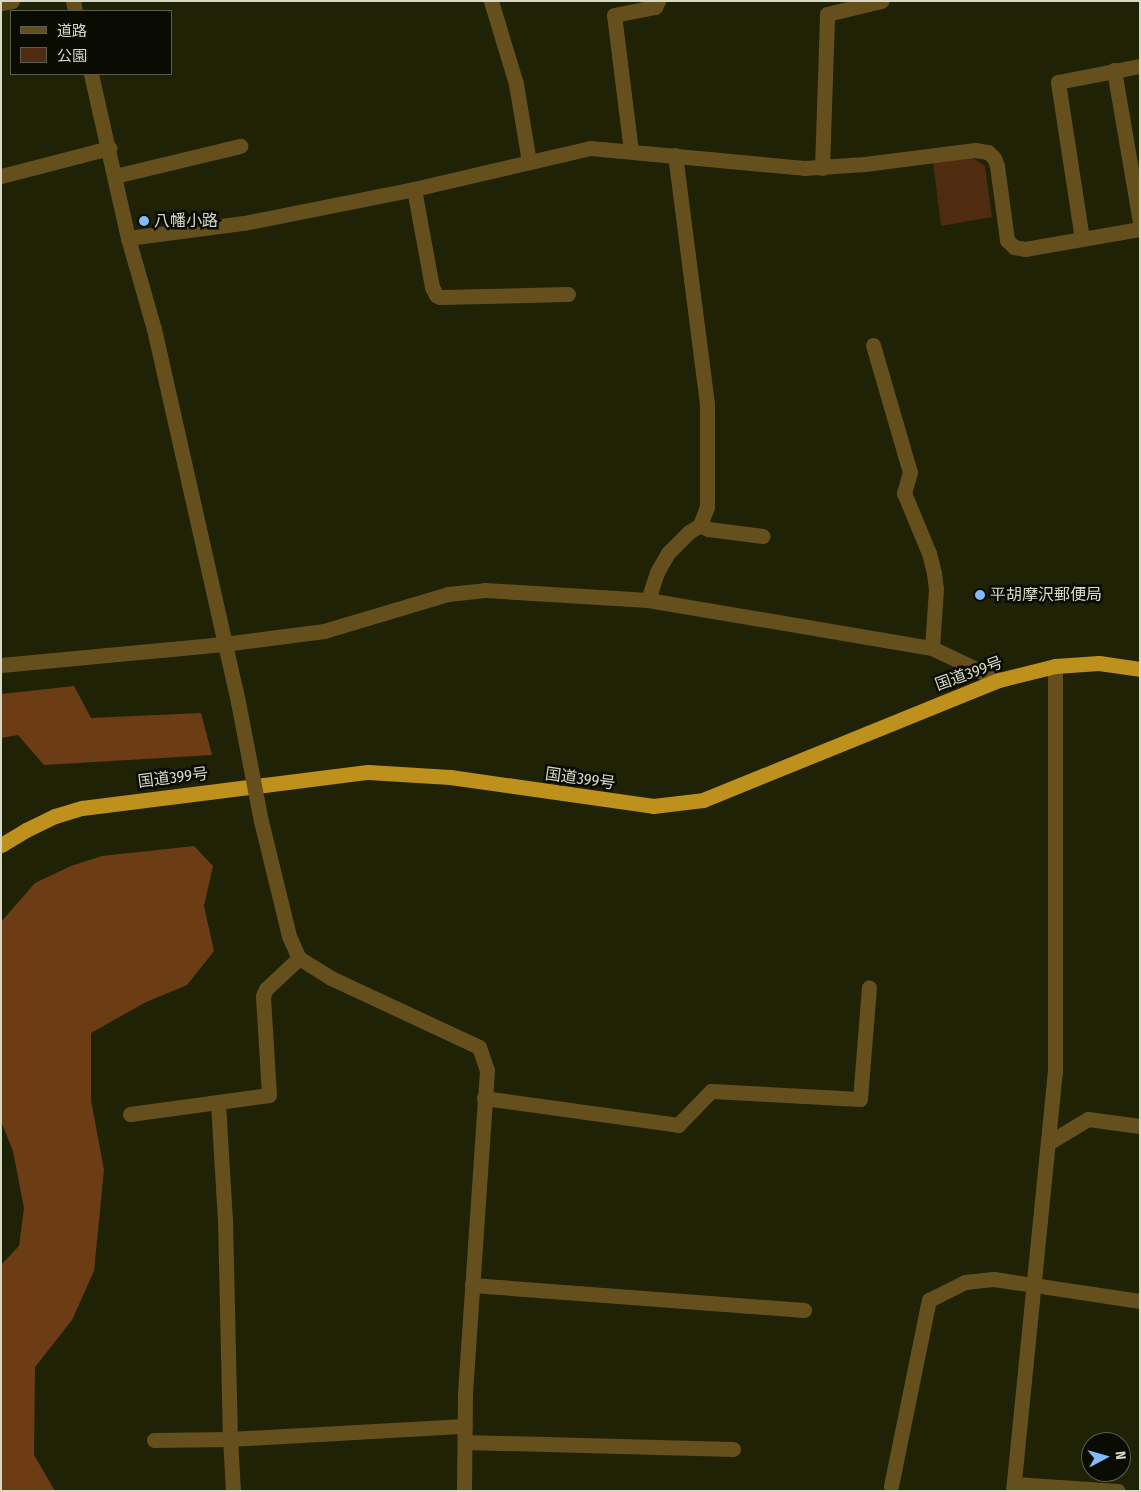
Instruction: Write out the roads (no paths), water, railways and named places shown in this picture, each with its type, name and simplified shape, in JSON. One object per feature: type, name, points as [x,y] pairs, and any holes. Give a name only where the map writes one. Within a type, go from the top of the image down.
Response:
[{"type":"highway","name":"国道399号","points":[[1,845],[41,823],[82,808],[368,772],[450,778],[653,806],[703,800],[999,680],[1055,666],[1099,663],[1140,669]]},
{"type":"street","points":[[1,3],[12,1]]},
{"type":"street","points":[[491,1],[516,84],[528,162]]},
{"type":"street","points":[[631,151],[614,15],[655,7],[658,1]]},
{"type":"street","points":[[822,168],[827,14],[881,1]]},
{"type":"street","points":[[1082,239],[1058,82],[1140,66]]},
{"type":"street","points":[[1114,70],[1140,222]]},
{"type":"street","points":[[91,75],[128,238],[154,328],[238,702],[261,821],[289,936],[299,958],[331,978],[479,1047],[487,1070],[472,1285],[464,1442],[464,1491]]},
{"type":"street","points":[[115,176],[240,146]]},
{"type":"street","points":[[1,176],[109,148]]},
{"type":"street","points":[[128,238],[244,223],[414,189],[577,149],[590,148],[804,168],[822,168],[974,150],[988,152],[994,158],[997,166],[1007,240],[1014,247],[1025,249],[1140,229]]},
{"type":"street","points":[[648,600],[657,572],[668,553],[689,532],[700,525],[707,507],[707,404],[675,156]]},
{"type":"street","points":[[414,189],[432,287],[436,295],[440,297],[568,294]]},
{"type":"street","points":[[873,345],[910,472],[904,493],[929,553],[934,573],[936,589],[932,648]]},
{"type":"street","points":[[700,525],[708,529],[763,536]]},
{"type":"street","points":[[1,665],[224,644],[324,631],[448,594],[485,590],[648,600],[932,648],[999,680]]},
{"type":"street","points":[[1055,666],[1056,1073],[1014,1487],[1118,1491]]},
{"type":"street","points":[[130,1114],[268,1095],[263,996],[266,989],[299,958]]},
{"type":"street","points":[[484,1098],[678,1125],[711,1091],[860,1099],[868,986]]},
{"type":"street","points":[[218,1103],[225,1220],[233,1491]]},
{"type":"street","points":[[1048,1143],[1088,1119],[1140,1126]]},
{"type":"street","points":[[891,1486],[930,1300],[965,1282],[994,1279],[1140,1301]]},
{"type":"street","points":[[472,1285],[804,1310]]},
{"type":"street","points":[[154,1440],[230,1439],[465,1426]]},
{"type":"street","points":[[464,1442],[733,1449]]},
{"type":"place","name":"八幡小路","points":[[144,221]]},
{"type":"place","name":"平胡摩沢郵便局","points":[[980,595]]}]
